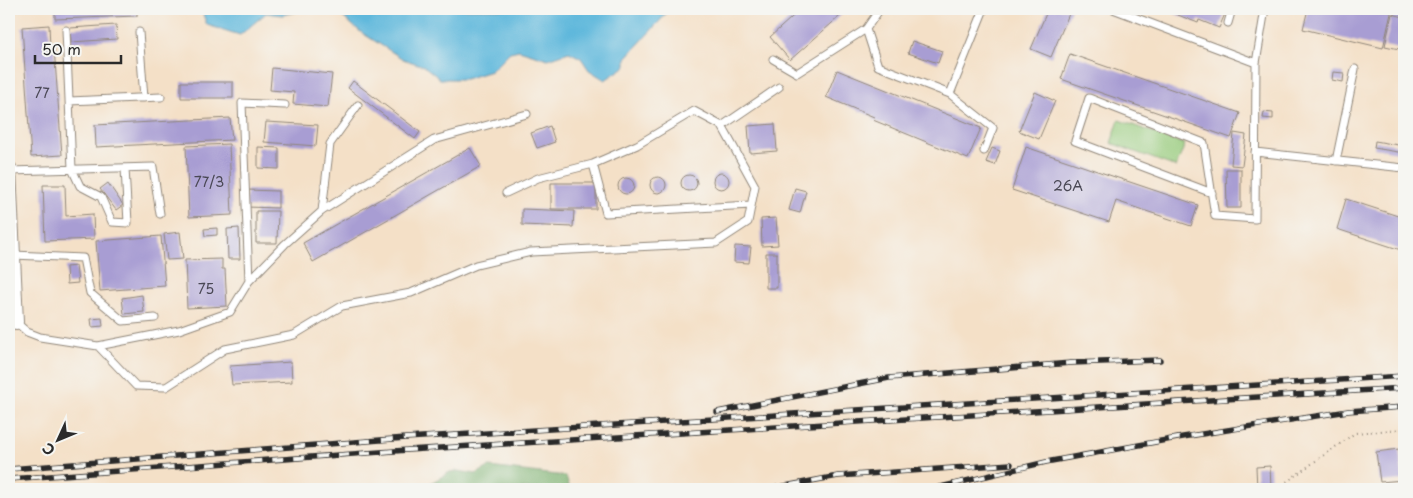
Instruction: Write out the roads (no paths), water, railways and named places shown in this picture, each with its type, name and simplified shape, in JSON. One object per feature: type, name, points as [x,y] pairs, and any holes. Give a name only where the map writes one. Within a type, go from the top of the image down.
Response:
[{"type":"street","points":[[9,170],[13,255],[13,325]]},
{"type":"lane","points":[[773,59],[797,73],[866,29],[880,9]]},
{"type":"lane","points":[[950,94],[984,9]]},
{"type":"lane","points":[[1113,9],[1256,63]]},
{"type":"lane","points":[[1228,23],[1232,9]]},
{"type":"lane","points":[[1212,193],[1075,141],[1088,98],[1204,143],[1212,193],[1215,216],[1255,219],[1256,63],[1265,9]]},
{"type":"lane","points":[[866,29],[878,66],[950,94],[993,128],[984,151]]},
{"type":"lane","points":[[66,30],[72,169],[80,186],[101,198],[112,222],[128,223],[125,168]]},
{"type":"lane","points":[[139,32],[144,98]]},
{"type":"lane","points":[[1336,161],[1355,69]]},
{"type":"lane","points":[[722,126],[779,87]]},
{"type":"lane","points":[[69,101],[161,97]]},
{"type":"lane","points":[[249,281],[242,104],[285,104]]},
{"type":"lane","points":[[322,211],[330,144],[358,105]]},
{"type":"lane","points":[[98,346],[136,386],[166,387],[225,349],[294,335],[342,306],[411,293],[476,265],[531,252],[716,243],[748,222],[755,186],[722,126],[694,111],[637,145],[593,164],[538,178],[506,193]]},
{"type":"lane","points":[[13,325],[40,337],[98,346],[180,330],[230,312],[249,281],[322,211],[434,140],[527,114]]},
{"type":"lane","points":[[1255,152],[1404,168]]},
{"type":"lane","points":[[593,164],[606,213],[751,205]]},
{"type":"lane","points":[[9,170],[153,167],[160,214]]},
{"type":"lane","points":[[13,255],[83,258],[90,293],[123,321],[155,318]]},
{"type":"water","points":[[201,9],[297,9],[296,12],[282,15],[266,13],[240,35],[207,25]]},
{"type":"water","points":[[333,9],[665,9],[666,14],[626,58],[626,66],[605,80],[589,70],[581,58],[569,52],[548,59],[519,50],[510,52],[491,71],[465,79],[440,79],[424,66],[403,59],[362,33]]},
{"type":"railway","points":[[717,412],[889,378],[1071,363],[1160,360]]},
{"type":"railway","points":[[9,469],[406,438],[1404,376]]},
{"type":"railway","points":[[9,479],[408,450],[1404,388]]},
{"type":"railway","points":[[932,489],[1046,462],[1183,437],[1348,411],[1404,407]]},
{"type":"railway","points":[[769,489],[838,476],[1011,464]]}]
